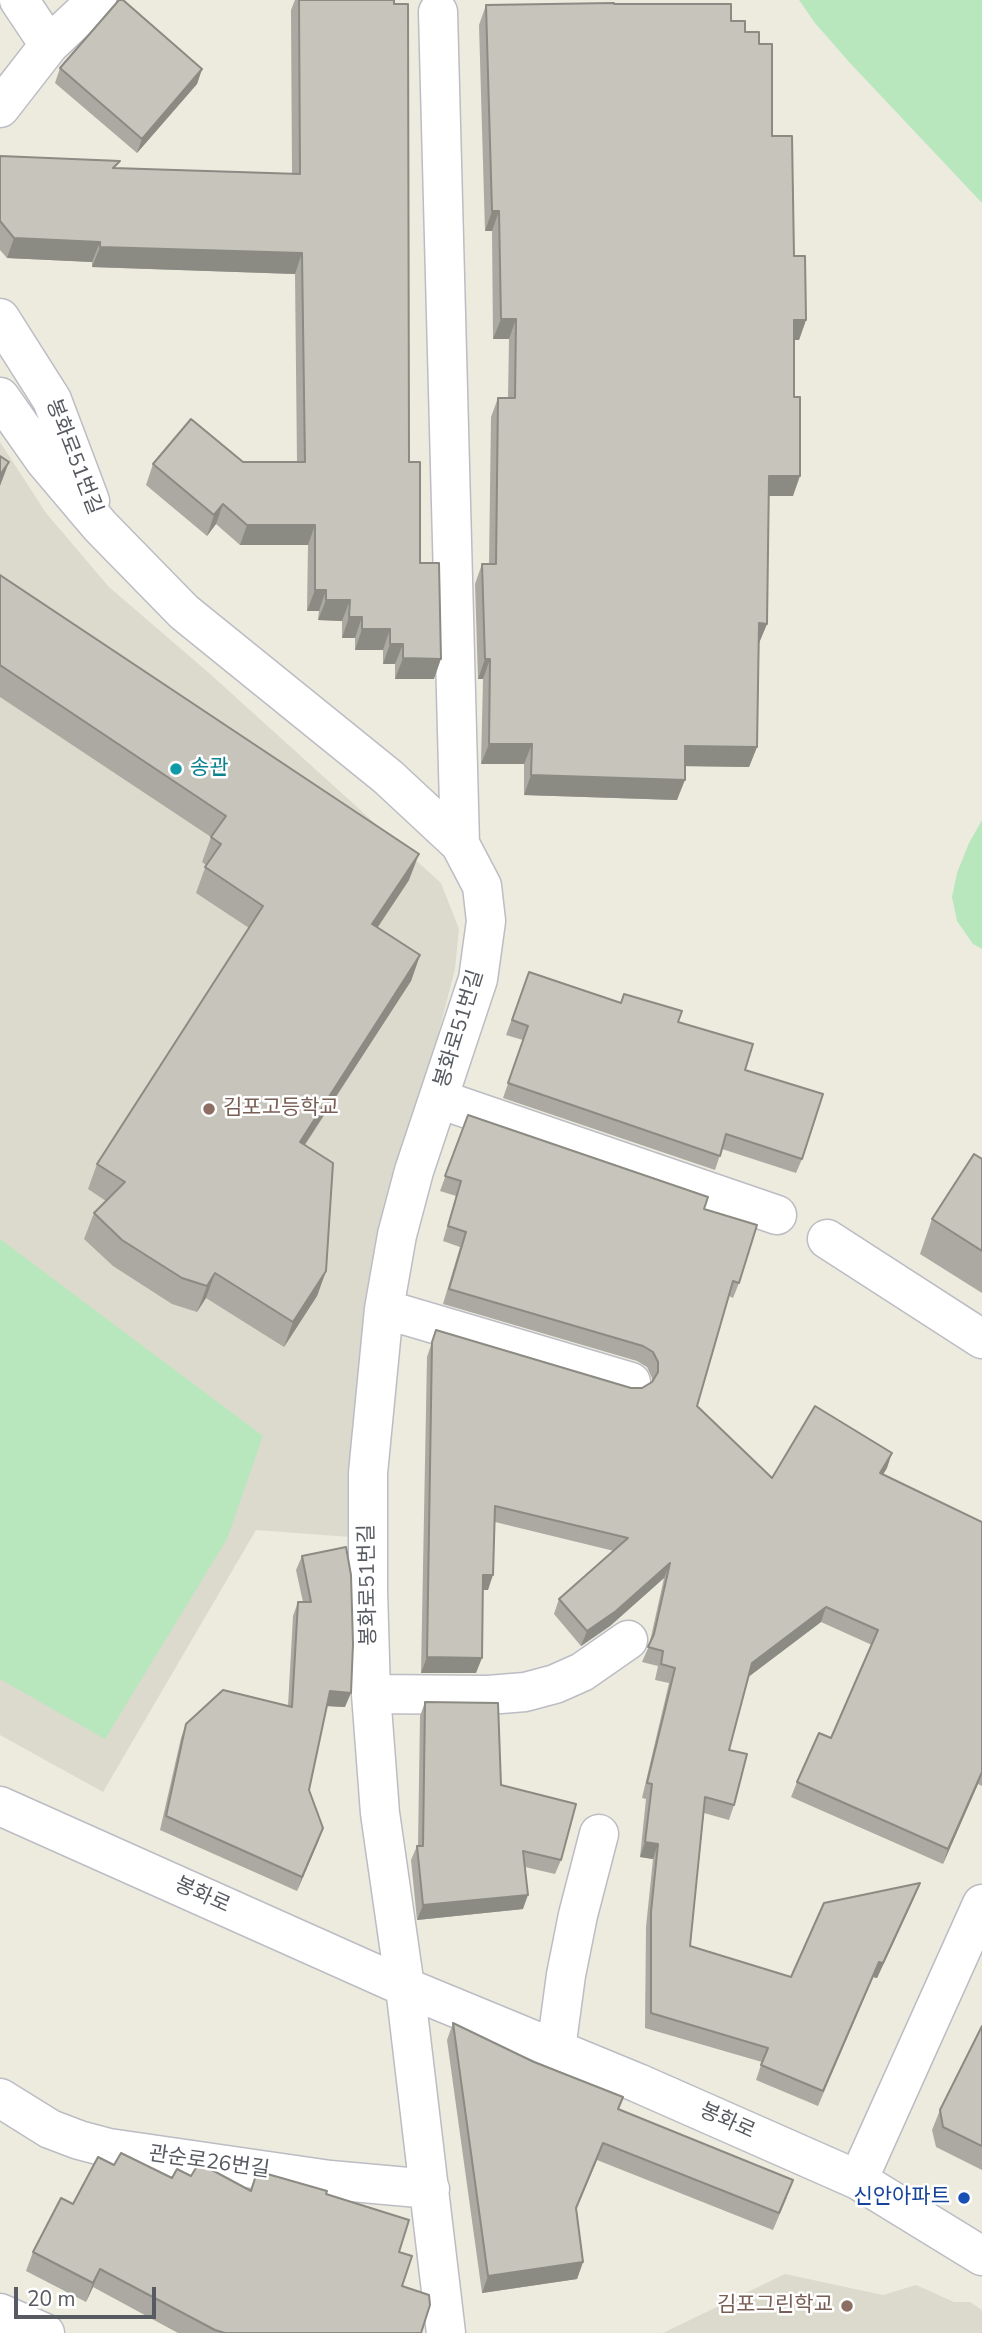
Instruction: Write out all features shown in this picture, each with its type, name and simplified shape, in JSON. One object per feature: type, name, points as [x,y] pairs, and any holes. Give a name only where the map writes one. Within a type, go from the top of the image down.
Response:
[{"type":"street","points":[[19,0],[49,45]]},
{"type":"street","points":[[0,108],[49,45],[97,0]]},
{"type":"street","points":[[438,12],[460,844]]},
{"type":"street","name":"봉화로51번길","points":[[0,318],[52,400],[100,526]]},
{"type":"street","name":"봉화로51번길","points":[[0,397],[46,461],[100,526],[184,612],[388,777],[460,844],[482,886],[486,921],[478,979],[414,1171],[397,1235],[384,1310],[368,1473],[371,1693],[380,1813],[405,1987]]},
{"type":"street","points":[[439,1099],[777,1214]]},
{"type":"street","points":[[827,1238],[982,1339]]},
{"type":"street","points":[[384,1310],[631,1382]]},
{"type":"street","points":[[371,1693],[488,1695],[525,1692],[555,1684],[582,1672],[628,1640]]},
{"type":"street","name":"봉화로","points":[[0,1805],[405,1987],[556,2049],[858,2180],[982,2256]]},
{"type":"street","points":[[556,2049],[566,1975],[599,1834]]},
{"type":"street","points":[[858,2180],[965,1980],[982,1904]]},
{"type":"street","points":[[405,1987],[446,2333]]},
{"type":"street","name":"관순로26번길","points":[[0,2098],[50,2129],[109,2148],[330,2180],[430,2189]]},
{"type":"street","points":[[0,2313],[45,2333]]},
{"type":"shaded area","name":"김포고등학교","points":[[0,442],[46,513],[109,587],[209,673],[441,883],[459,929],[455,969],[383,1250],[350,1537],[256,1530],[103,1792],[0,1735]]},
{"type":"shaded area","name":"김포그린학교","points":[[785,2274],[883,2295],[916,2285],[954,2302],[970,2302],[982,2310],[982,2333],[663,2333]]},
{"type":"green space","points":[[799,0],[982,0],[982,203],[850,63]]},
{"type":"green space","points":[[982,820],[982,949],[973,944],[957,921],[952,897],[957,873]]},
{"type":"green space","points":[[0,1239],[263,1436],[227,1539],[105,1739],[0,1679]]},
{"type":"building","points":[[119,0],[123,0],[202,69],[142,139],[60,68]]},
{"type":"building","points":[[299,0],[394,0],[394,4],[408,4],[409,462],[420,462],[420,563],[439,563],[441,659],[403,658],[403,644],[390,644],[390,629],[362,629],[362,617],[349,617],[350,600],[326,600],[326,590],[315,590],[315,525],[247,525],[223,504],[214,515],[153,464],[191,419],[243,462],[305,462],[302,253],[100,247],[100,242],[14,238],[0,221],[0,156],[120,161],[113,168],[300,174]]},
{"type":"building","points":[[731,4],[731,21],[745,21],[745,32],[759,32],[759,44],[772,44],[772,136],[792,136],[794,256],[805,256],[806,320],[794,320],[794,397],[800,397],[800,476],[769,476],[767,624],[759,623],[757,747],[685,746],[685,780],[531,775],[532,744],[489,744],[490,659],[485,659],[482,564],[496,564],[498,398],[515,398],[516,319],[501,319],[499,211],[492,211],[486,5]]},
{"type":"building","points":[[0,456],[9,462],[0,475]]},
{"type":"building","points":[[0,575],[419,854],[372,924],[420,955],[300,1142],[333,1163],[326,1271],[293,1322],[215,1273],[207,1286],[182,1278],[122,1240],[94,1213],[125,1182],[97,1164],[263,906],[205,867],[221,844],[211,837],[226,816],[0,665]]},
{"type":"building","points":[[529,972],[621,1003],[624,994],[682,1011],[678,1022],[753,1044],[745,1070],[823,1094],[802,1159],[726,1134],[720,1156],[508,1083],[528,1026],[512,1020]]},
{"type":"building","points":[[468,1115],[708,1197],[704,1209],[757,1225],[739,1283],[733,1281],[697,1406],[772,1478],[815,1406],[892,1453],[880,1473],[982,1522],[982,1772],[948,1849],[797,1782],[819,1733],[831,1738],[878,1630],[826,1607],[752,1663],[729,1750],[747,1754],[734,1805],[705,1797],[690,1946],[791,1977],[824,1903],[920,1883],[883,1963],[879,1962],[823,2091],[761,2065],[768,2048],[651,2013],[651,1912],[658,1844],[645,1842],[652,1784],[647,1783],[675,1668],[661,1664],[663,1651],[648,1647],[654,1634],[670,1563],[616,1611],[587,1631],[559,1599],[628,1538],[495,1506],[493,1575],[483,1575],[482,1658],[427,1657],[432,1342],[436,1330],[631,1388],[642,1388],[652,1382],[658,1372],[658,1362],[653,1352],[643,1346],[449,1289],[466,1232],[448,1226],[461,1181],[445,1176]]},
{"type":"building","points":[[974,1154],[982,1159],[982,1251],[932,1219]]},
{"type":"building","points":[[346,1547],[351,1575],[351,1693],[330,1691],[309,1790],[323,1828],[302,1877],[166,1816],[186,1724],[223,1690],[292,1707],[298,1602],[311,1602],[302,1556]]},
{"type":"building","points":[[425,1702],[498,1703],[501,1785],[576,1804],[561,1860],[523,1851],[528,1895],[423,1905],[417,1846],[423,1846]]},
{"type":"building","points":[[453,2023],[534,2062],[623,2097],[618,2109],[793,2180],[779,2213],[603,2143],[576,2208],[583,2262],[488,2276]]},
{"type":"building","points":[[982,2026],[982,2146],[943,2127],[940,2110]]},
{"type":"building","points":[[121,2153],[172,2178],[177,2169],[191,2176],[199,2163],[251,2191],[257,2172],[264,2173],[327,2191],[326,2194],[409,2220],[399,2252],[412,2256],[402,2286],[429,2295],[430,2305],[421,2333],[225,2333],[100,2269],[93,2283],[33,2252],[61,2198],[73,2204],[98,2157],[114,2165]]},
{"type":"place","name":"송관","points":[[176,769]]},
{"type":"place","name":"김포고등학교","points":[[209,1109]]},
{"type":"place","name":"신안아파트","points":[[964,2198]]},
{"type":"place","name":"김포그린학교","points":[[847,2306]]}]
